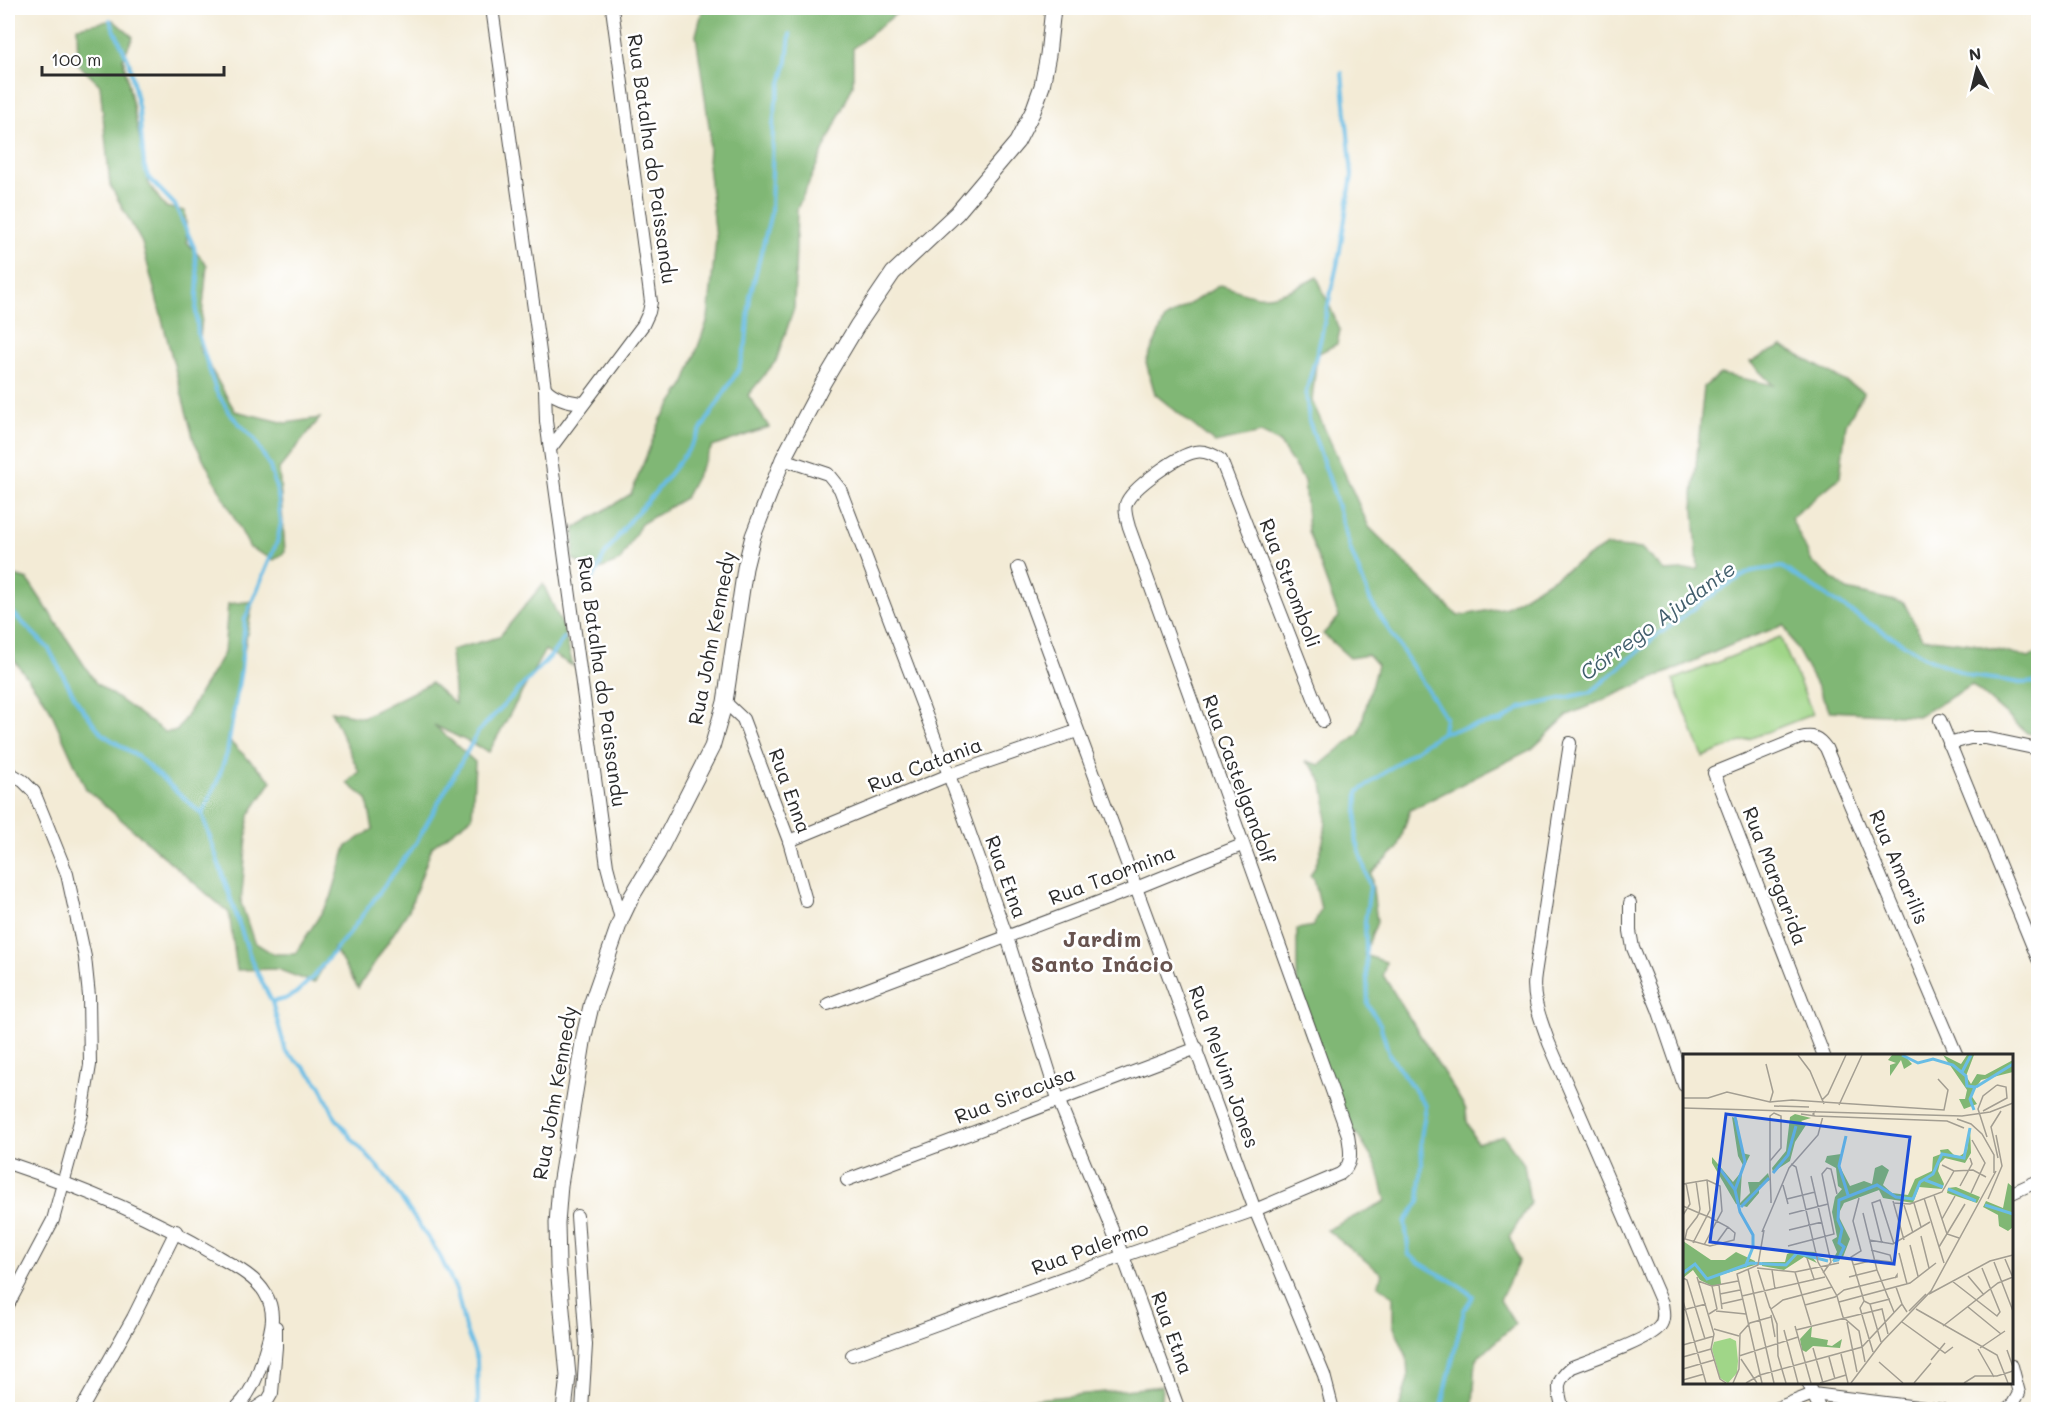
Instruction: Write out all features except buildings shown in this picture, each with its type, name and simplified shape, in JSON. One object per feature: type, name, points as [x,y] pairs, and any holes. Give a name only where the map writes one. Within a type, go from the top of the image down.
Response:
[{"type":"street","name":"Rua Batalha do Paissandu","points":[[492,8],[608,866],[621,919]]},
{"type":"street","name":"Rua Batalha do Paissandu","points":[[550,449],[643,324],[651,302],[612,8]]},
{"type":"street","name":"Rua John Kennedy","points":[[564,1410],[568,1376],[558,1266],[557,1223],[560,1185],[584,1036],[592,1002],[621,919],[658,853],[712,747],[725,702],[745,568],[753,536],[783,459],[823,383],[857,326],[893,273],[957,213],[1017,142],[1033,111],[1042,86],[1053,8]]},
{"type":"street","points":[[544,388],[550,394],[562,399],[584,403]]},
{"type":"street","name":"Rua Castelgandolf","points":[[1221,460],[1210,453],[1197,451],[1181,456],[1131,493],[1125,506],[1128,527],[1348,1135],[1351,1160],[1340,1174]]},
{"type":"street","name":"Rua Etna","points":[[783,459],[828,474],[840,489],[1007,937],[1058,1099],[1123,1256],[1179,1410]]},
{"type":"street","name":"Rua Stromboli","points":[[1221,460],[1323,721]]},
{"type":"street","name":"Rua Melvim Jones","points":[[1018,568],[1255,1210],[1324,1375],[1333,1410]]},
{"type":"street","name":"Rua Enna","points":[[725,702],[743,719],[789,841],[806,902]]},
{"type":"street","points":[[1940,720],[2038,960]]},
{"type":"street","name":"Rua Catania","points":[[789,841],[948,775],[1077,731]]},
{"type":"street","name":"Rua Amarilis","points":[[1776,748],[1800,738],[1813,736],[1818,738],[1826,748],[1956,1054]]},
{"type":"street","points":[[1949,744],[1970,738],[1985,738],[2038,749]]},
{"type":"street","points":[[1563,1410],[1558,1383],[1562,1375],[1572,1367],[1649,1335],[1660,1325],[1664,1316],[1662,1303],[1548,1043],[1535,999],[1534,974],[1570,743]]},
{"type":"street","name":"Rua Margarida","points":[[1776,748],[1714,773],[1823,1054]]},
{"type":"street","points":[[8,772],[23,781],[34,792],[67,874],[85,957],[89,996],[90,1065],[82,1114],[52,1220],[8,1305]]},
{"type":"street","name":"Rua Taormina","points":[[828,1004],[1136,888],[1242,845]]},
{"type":"street","points":[[1630,903],[1630,931],[1633,948],[1658,1009],[1683,1082]]},
{"type":"street","name":"Rua Siracusa","points":[[847,1180],[1197,1048]]},
{"type":"street","points":[[8,1163],[64,1182],[176,1231],[240,1270],[258,1284],[265,1293],[274,1316],[276,1334],[274,1387],[268,1400],[253,1410]]},
{"type":"street","name":"Rua Palermo","points":[[852,1355],[1255,1210],[1340,1174]]},
{"type":"street","points":[[2013,1190],[2038,1181]]},
{"type":"street","points":[[577,1216],[586,1345],[582,1410]]},
{"type":"street","points":[[81,1410],[133,1318],[176,1231]]},
{"type":"street","points":[[234,1410],[243,1401],[259,1372],[274,1316]]},
{"type":"street","points":[[2009,1407],[2019,1394],[2013,1370]]},
{"type":"street","points":[[1772,1410],[1811,1388],[1942,1410]]},
{"type":"street","points":[[1811,1388],[1820,1410]]},
{"type":"green space","points":[[867,6],[885,8],[897,13],[853,48],[853,85],[797,209],[794,308],[776,361],[748,395],[769,427],[712,447],[685,498],[641,524],[620,561],[593,572],[573,559],[575,528],[631,494],[661,419],[684,385],[708,319],[716,239],[708,164],[710,133],[696,35],[703,8],[835,9]]},
{"type":"green space","points":[[113,20],[133,37],[123,58],[149,184],[165,207],[185,211],[187,242],[207,265],[199,348],[235,411],[286,423],[320,418],[279,469],[285,552],[274,560],[250,548],[194,441],[142,243],[110,185],[100,85],[78,64],[77,27]]},
{"type":"green space","points":[[1317,277],[1340,330],[1337,344],[1317,354],[1312,401],[1369,527],[1458,616],[1507,607],[1605,546],[1642,549],[1665,571],[1698,569],[1693,495],[1704,387],[1720,374],[1773,385],[1750,362],[1782,346],[1864,392],[1846,424],[1840,477],[1791,518],[1812,562],[1847,590],[1904,603],[1922,638],[1973,644],[2029,658],[2038,652],[2038,735],[2027,733],[1972,685],[1918,716],[1830,711],[1784,625],[1738,642],[1568,715],[1532,749],[1410,810],[1398,848],[1371,873],[1377,922],[1364,955],[1386,962],[1383,975],[1466,1109],[1467,1121],[1477,1143],[1503,1135],[1524,1164],[1530,1203],[1510,1236],[1519,1261],[1500,1300],[1515,1324],[1476,1359],[1473,1403],[1462,1409],[1399,1409],[1408,1379],[1407,1357],[1393,1325],[1393,1296],[1378,1285],[1382,1274],[1327,1230],[1386,1201],[1377,1166],[1358,1136],[1333,1107],[1297,1006],[1297,929],[1313,926],[1321,909],[1314,879],[1310,876],[1321,849],[1326,816],[1326,799],[1322,783],[1305,761],[1320,765],[1359,733],[1377,665],[1368,655],[1350,658],[1323,634],[1339,617],[1308,531],[1304,481],[1279,442],[1261,433],[1215,443],[1155,394],[1146,362],[1165,319],[1220,285],[1253,295],[1266,296],[1289,291]]},
{"type":"green space","points":[[8,574],[28,580],[96,683],[165,732],[177,731],[224,653],[228,604],[253,601],[228,740],[272,781],[249,815],[241,903],[254,942],[273,954],[295,954],[331,898],[346,847],[373,829],[367,799],[347,783],[359,772],[331,711],[363,717],[431,683],[455,704],[451,650],[499,637],[543,584],[563,627],[573,666],[545,650],[489,752],[434,725],[475,762],[472,817],[432,847],[409,910],[358,988],[334,948],[314,983],[277,969],[237,970],[229,913],[86,789],[48,705],[8,652]]},
{"type":"green space","points":[[1780,637],[1813,714],[1703,757],[1673,680]]},
{"type":"green space","points":[[1162,1386],[1161,1400],[1156,1409],[940,1409]]},
{"type":"waterway","points":[[110,20],[129,62],[139,111],[144,165],[148,177],[175,205],[194,247],[198,278],[196,312],[198,334],[216,391],[231,415],[255,440],[270,467],[278,495],[281,523],[277,542],[245,619],[241,669],[227,753],[202,814]]},
{"type":"waterway","points":[[592,581],[604,556],[630,520],[689,449],[739,369],[746,343],[750,297],[771,213],[773,126],[776,102],[787,61],[790,34]]},
{"type":"waterway","points":[[1342,73],[1352,175],[1339,256],[1306,392],[1309,421],[1351,551],[1371,602],[1445,717],[1443,732]]},
{"type":"waterway","name":"Córrego Ajudante","points":[[1441,1410],[1464,1310],[1473,1296],[1409,1255],[1405,1222],[1419,1202],[1422,1164],[1421,1138],[1426,1106],[1389,1054],[1380,1024],[1368,1005],[1365,922],[1370,887],[1356,839],[1358,792],[1443,732],[1502,721],[1521,708],[1591,692],[1655,637],[1725,586],[1752,571],[1782,567],[1925,657],[1971,676],[2023,683],[2038,682]]},
{"type":"waterway","points":[[8,608],[49,649],[78,703],[102,734],[137,756],[202,814],[252,962],[272,1002],[286,1052],[320,1085],[335,1117],[385,1175],[439,1254],[457,1292],[465,1328],[477,1359],[478,1410]]},
{"type":"waterway","points":[[272,1002],[296,993],[311,979],[350,932],[416,843],[478,732],[550,657],[564,638]]},
{"type":"district","name":"Jardim Santo Inácio","points":[[1102,952]]}]
